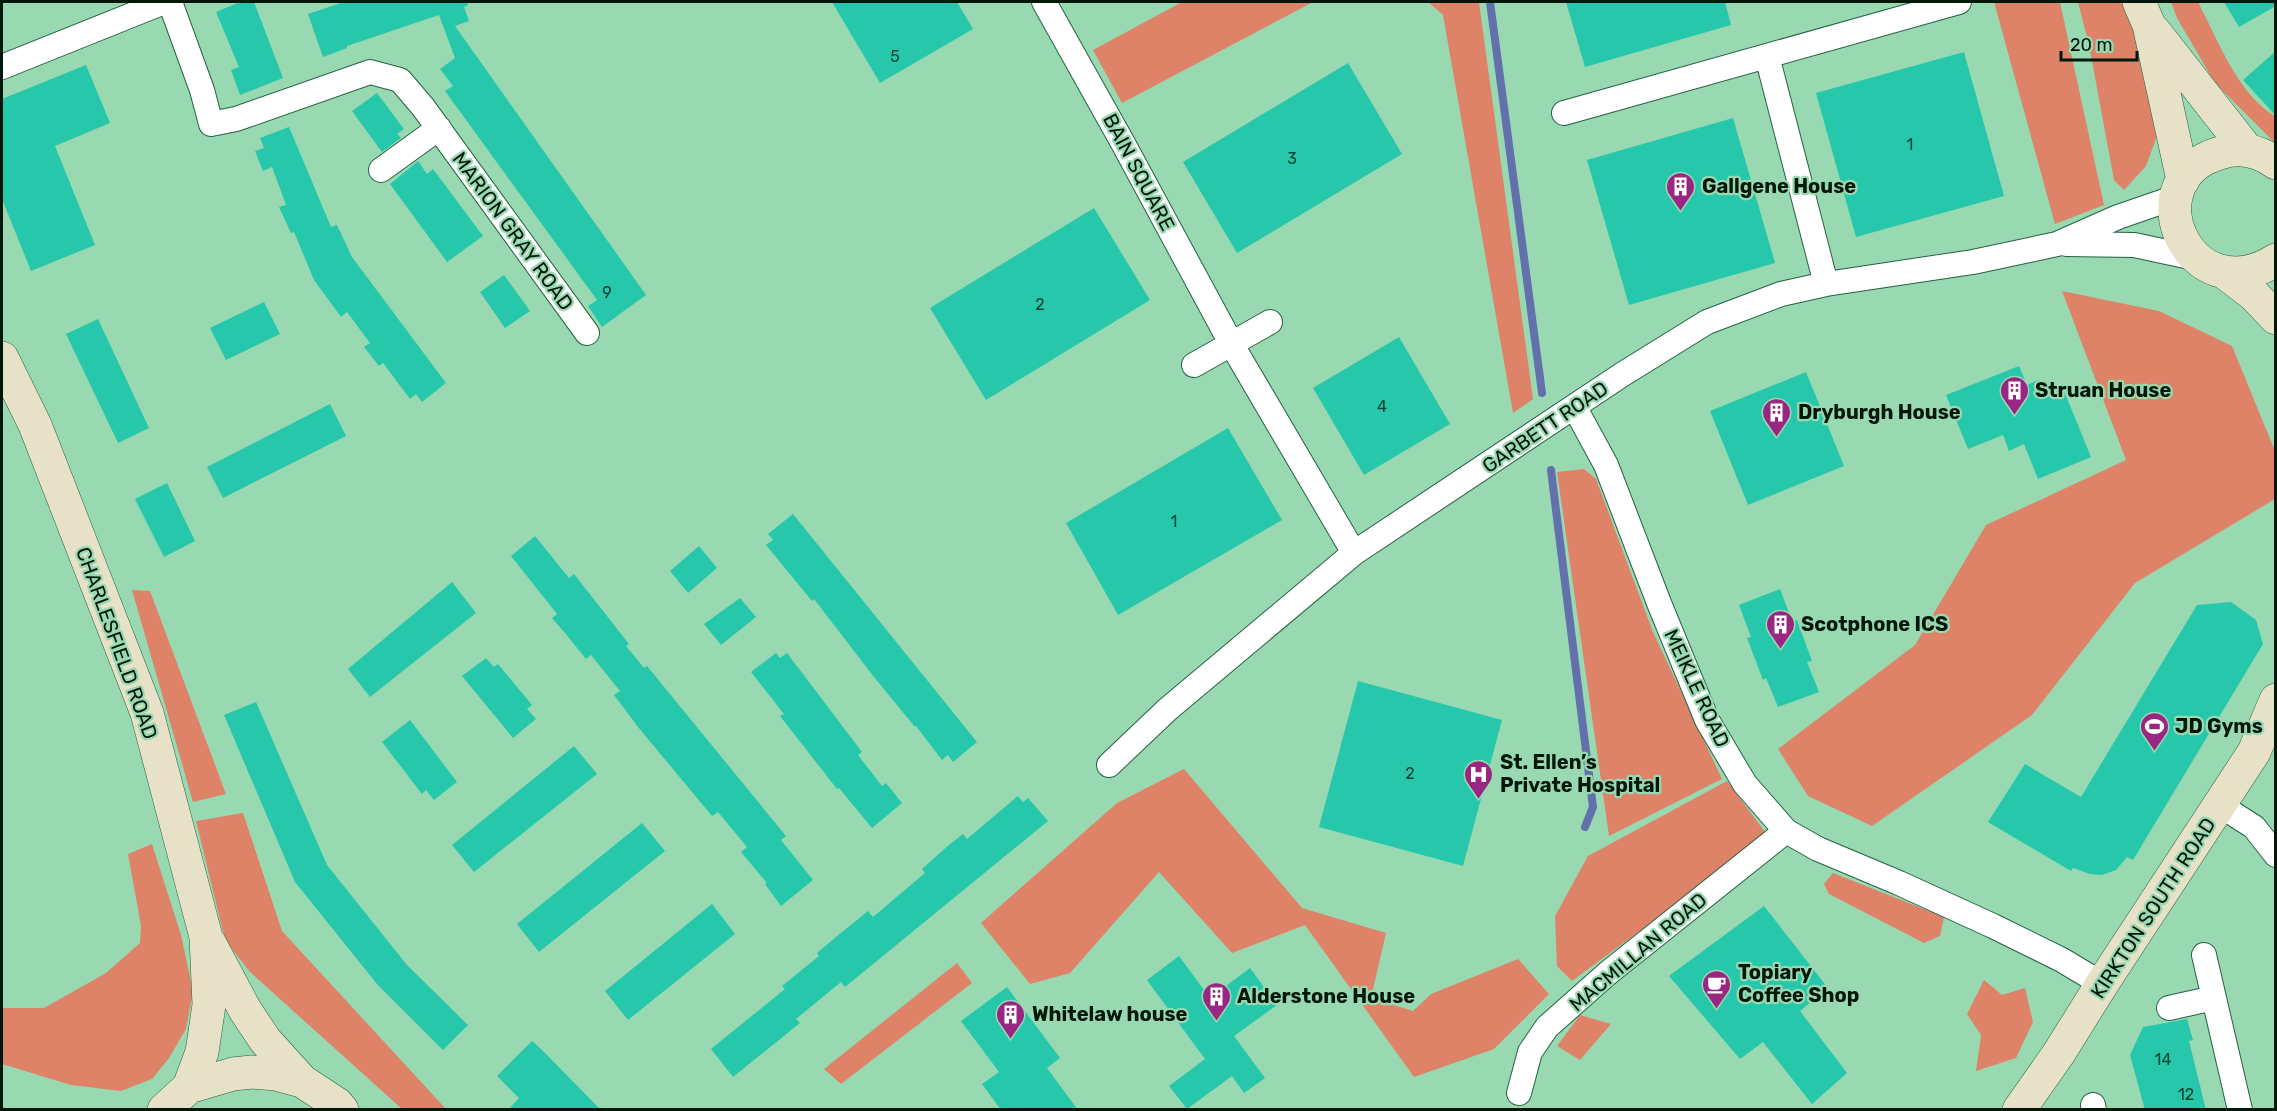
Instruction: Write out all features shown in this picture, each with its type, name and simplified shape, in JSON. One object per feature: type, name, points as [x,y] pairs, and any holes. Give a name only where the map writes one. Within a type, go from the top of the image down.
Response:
[{"type":"street","points":[[2,67],[164,2]]},
{"type":"street","name":"MARION GRAY ROAD","points":[[170,2],[212,124],[245,116],[370,72],[400,80],[439,128],[587,333]]},
{"type":"street","name":"BAIN SQUARE","points":[[1044,2],[1119,135],[1232,345],[1354,553]]},
{"type":"street","points":[[1564,113],[1959,2]]},
{"type":"street","points":[[2144,13],[2261,157]]},
{"type":"street","points":[[2144,13],[2179,189]]},
{"type":"street","points":[[1767,56],[1826,284]]},
{"type":"street","points":[[381,170],[439,128]]},
{"type":"street","points":[[2261,157],[2230,150],[2208,156],[2190,171],[2179,189],[2174,212],[2182,242],[2195,258],[2225,273],[2253,294],[2276,318]]},
{"type":"street","name":"GARBETT ROAD","points":[[1109,765],[1168,709],[1354,553],[1623,374],[1707,322],[1781,294],[1826,284],[1973,262],[2057,244],[2179,189]]},
{"type":"street","name":"GARBETT ROAD","points":[[2057,244],[2134,245],[2195,258]]},
{"type":"street","points":[[2225,273],[2238,274],[2262,269],[2276,260]]},
{"type":"street","points":[[1194,365],[1270,322]]},
{"type":"street","name":"CHARLESFIELD ROAD","points":[[2,358],[35,425],[147,712],[206,937],[209,1005],[202,1052],[189,1087]]},
{"type":"street","name":"MEIKLE ROAD","points":[[1575,408],[1606,465],[1707,720],[1745,784],[1786,831],[1818,849],[1993,926],[2062,960],[2102,984]]},
{"type":"street","name":"KIRKTON SOUTH ROAD","points":[[2019,1110],[2221,806],[2254,752],[2276,700]]},
{"type":"street","points":[[2221,806],[2254,827],[2276,855]]},
{"type":"street","name":"MACMILLAN ROAD","points":[[1519,1093],[1530,1052],[1547,1027],[1608,973],[1786,831]]},
{"type":"street","name":"CHARLESFIELD ROAD","points":[[206,937],[245,1010],[265,1041],[302,1081]]},
{"type":"street","points":[[2204,955],[2240,1110]]},
{"type":"street","points":[[2169,1008],[2214,998]]},
{"type":"street","points":[[164,1110],[189,1087],[233,1074],[252,1072],[276,1074],[302,1081],[337,1104],[342,1110]]},
{"type":"shaded area","points":[[1182,2],[1313,2],[1122,103],[1093,50]]},
{"type":"shaded area","points":[[1428,2],[1479,2],[1533,399],[1513,413],[1443,15]]},
{"type":"shaded area","points":[[1994,2],[2060,2],[2104,205],[2055,224]]},
{"type":"shaded area","points":[[2078,2],[2124,2],[2137,34],[2158,133],[2146,166],[2124,190],[2114,180],[2089,45]]},
{"type":"shaded area","points":[[2171,2],[2198,2],[2239,80],[2262,107],[2275,116],[2275,143],[2215,83],[2177,18]]},
{"type":"shaded area","points":[[2062,291],[2159,311],[2232,346],[2275,451],[2275,499],[2135,583],[2032,715],[1872,826],[1808,796],[1778,749],[1915,645],[1986,525],[2126,460]]},
{"type":"shaded area","points":[[1584,469],[1596,479],[1653,632],[1722,779],[1609,836],[1557,472]]},
{"type":"shaded area","points":[[132,590],[150,591],[226,794],[193,802]]},
{"type":"shaded area","points":[[1184,769],[1302,908],[1386,933],[1371,998],[1413,1011],[1431,994],[1518,959],[1549,994],[1494,1049],[1414,1077],[1305,925],[1232,953],[1159,872],[1070,973],[1030,984],[981,923],[1117,803]]},
{"type":"shaded area","points":[[1727,781],[1768,836],[1572,981],[1557,966],[1555,916],[1588,856]]},
{"type":"shaded area","points":[[243,813],[282,931],[446,1109],[402,1109],[250,972],[225,940],[196,821]]},
{"type":"shaded area","points":[[152,844],[181,935],[193,991],[186,1029],[169,1058],[152,1079],[121,1091],[71,1085],[2,1064],[2,1008],[44,1008],[106,973],[140,943],[141,926],[128,854]]},
{"type":"shaded area","points":[[1833,873],[1944,917],[1940,936],[1924,943],[1829,894],[1824,884]]},
{"type":"shaded area","points":[[957,963],[972,983],[841,1084],[824,1069]]},
{"type":"shaded area","points":[[1984,980],[2002,995],[2025,988],[2033,1022],[2016,1058],[1976,1071],[1981,1035],[1967,1014]]},
{"type":"shaded area","points":[[1580,1015],[1611,1024],[1580,1060],[1557,1046]]},
{"type":"building","points":[[240,2],[254,2],[283,78],[240,95],[231,70],[239,67],[216,12]]},
{"type":"building","points":[[344,2],[468,2],[468,5],[464,7],[469,21],[455,26],[646,295],[602,327],[588,306],[597,300],[445,91],[453,86],[440,69],[455,58],[439,15],[347,46],[347,48],[323,57],[308,14]]},
{"type":"building","points":[[832,2],[957,2],[973,29],[880,83]]},
{"type":"building","points":[[1566,2],[1725,2],[1731,25],[1585,67]]},
{"type":"building","points":[[2224,2],[2276,2],[2276,6],[2239,27]]},
{"type":"building","points":[[2276,51],[2276,116],[2243,80]]},
{"type":"building","points":[[1964,52],[2004,196],[1856,237],[1816,93]]},
{"type":"building","points":[[1348,63],[1402,154],[1237,253],[1183,162]]},
{"type":"building","points":[[86,65],[110,123],[55,146],[95,245],[31,271],[2,199],[2,99]]},
{"type":"building","points":[[377,93],[404,129],[397,134],[401,138],[382,152],[352,111]]},
{"type":"building","name":"Gallgene House","points":[[1733,118],[1775,263],[1629,305],[1587,160]]},
{"type":"building","points":[[289,127],[331,227],[337,225],[352,257],[446,383],[422,402],[416,394],[410,399],[383,363],[379,366],[364,347],[370,343],[347,312],[341,317],[314,280],[294,232],[291,233],[279,207],[286,205],[272,167],[263,171],[255,151],[264,148],[260,138]]},
{"type":"building","points":[[418,161],[427,174],[433,169],[483,236],[447,262],[390,184]]},
{"type":"building","points":[[1094,208],[1150,300],[986,400],[930,308]]},
{"type":"building","points":[[504,275],[530,311],[505,328],[480,292]]},
{"type":"building","points":[[264,302],[280,334],[226,360],[210,328]]},
{"type":"building","points":[[98,319],[149,428],[118,443],[66,334]]},
{"type":"building","points":[[1399,337],[1450,424],[1364,475],[1313,388]]},
{"type":"building","name":"Struan House","points":[[2019,366],[2027,385],[2038,380],[2044,393],[2062,386],[2091,457],[2038,479],[2024,444],[2009,451],[2003,435],[1968,449],[1946,395]]},
{"type":"building","name":"Dryburgh House","points":[[1806,372],[1844,466],[1748,505],[1710,411]]},
{"type":"building","points":[[330,404],[346,436],[223,498],[207,467]]},
{"type":"building","points":[[1228,428],[1282,520],[1118,615],[1066,523]]},
{"type":"building","points":[[167,483],[195,541],[164,557],[135,499]]},
{"type":"building","points":[[793,514],[977,742],[953,762],[948,755],[942,760],[814,599],[812,601],[766,545],[773,540],[768,534]]},
{"type":"building","points":[[535,536],[569,578],[574,574],[629,644],[626,646],[644,668],[647,666],[786,836],[781,840],[813,880],[781,906],[765,884],[767,883],[741,852],[747,847],[718,812],[712,816],[638,727],[614,695],[620,691],[591,655],[586,659],[552,618],[557,614],[511,556]]},
{"type":"building","points":[[699,546],[717,568],[688,593],[670,571]]},
{"type":"building","points":[[452,582],[476,613],[370,697],[348,669]]},
{"type":"building","name":"Scotphone ICS","points":[[1780,589],[1792,621],[1797,620],[1812,661],[1807,662],[1819,692],[1778,707],[1766,678],[1763,680],[1747,638],[1751,637],[1739,605]]},
{"type":"building","points":[[740,598],[756,617],[721,645],[704,624]]},
{"type":"building","name":"JD Gyms","points":[[2231,602],[2256,620],[2263,644],[2133,860],[2127,857],[2116,870],[2102,875],[2090,874],[2073,868],[2071,871],[1988,822],[2025,764],[2081,797],[2197,605]]},
{"type":"building","points":[[776,653],[780,658],[787,653],[862,752],[858,755],[882,786],[886,783],[902,803],[872,828],[839,788],[837,789],[780,716],[784,714],[751,672]]},
{"type":"building","points":[[486,658],[494,667],[498,664],[532,705],[527,709],[536,719],[513,738],[462,676]]},
{"type":"building","points":[[1358,681],[1502,720],[1463,866],[1319,827]]},
{"type":"building","points":[[256,702],[327,865],[407,965],[468,1025],[443,1050],[377,984],[295,882],[224,715]]},
{"type":"building","points":[[410,720],[457,782],[434,800],[426,790],[422,794],[382,742]]},
{"type":"building","points":[[574,746],[597,774],[474,872],[452,845]]},
{"type":"building","points":[[1018,796],[1023,802],[1028,798],[1048,821],[845,987],[841,982],[796,1019],[800,1023],[733,1077],[711,1049],[785,989],[782,986],[819,956],[817,953],[836,937],[868,911],[873,917],[925,873],[922,869],[950,844],[963,834],[967,839]]},
{"type":"building","points":[[642,823],[665,851],[539,952],[517,924]]},
{"type":"building","points":[[712,904],[735,934],[628,1020],[605,991]]},
{"type":"building","points":[[1764,906],[1828,988],[1800,1011],[1847,1073],[1812,1104],[1763,1042],[1740,1059],[1669,976]]},
{"type":"building","name":"Alderstone House","points":[[1179,956],[1210,998],[1250,968],[1277,1005],[1234,1036],[1265,1078],[1244,1093],[1232,1076],[1187,1109],[1169,1086],[1205,1059],[1147,980]]},
{"type":"building","name":"Whitelaw house","points":[[1007,987],[1060,1058],[1047,1068],[1078,1110],[1001,1110],[982,1084],[999,1072],[961,1021]]},
{"type":"building","points":[[2187,1019],[2193,1040],[2189,1041],[2206,1110],[2145,1110],[2130,1055],[2143,1027]]},
{"type":"building","points":[[532,1041],[601,1110],[508,1110],[519,1098],[497,1076]]},
{"type":"waterway","points":[[1490,2],[1542,393]]},
{"type":"waterway","points":[[1551,470],[1593,807],[1585,827]]},
{"type":"place","name":"Gallgene House","points":[[1681,212]]},
{"type":"place","name":"Struan House","points":[[2014,416]]},
{"type":"place","name":"Dryburgh House","points":[[1777,438]]},
{"type":"place","name":"Scotphone ICS","points":[[1780,650]]},
{"type":"place","name":"JD Gyms","points":[[2154,752]]},
{"type":"place","name":"St. Ellen’s Private Hospital","points":[[1479,800]]},
{"type":"place","name":"Topiary Coffee Shop","points":[[1717,1010]]},
{"type":"place","name":"Alderstone House","points":[[1216,1022]]},
{"type":"place","name":"Whitelaw house","points":[[1011,1040]]}]
